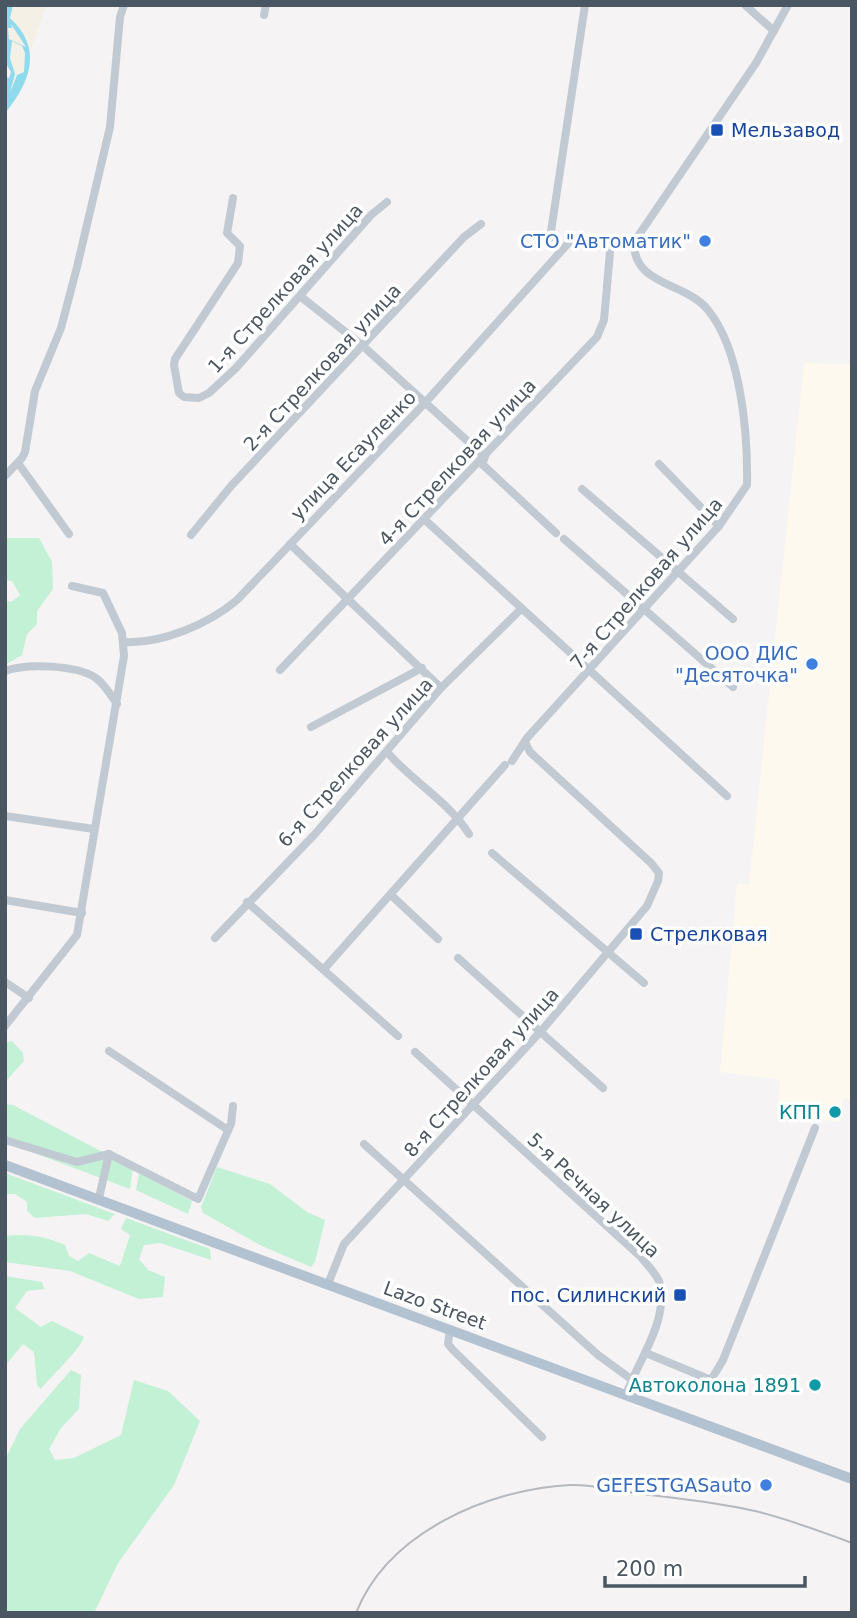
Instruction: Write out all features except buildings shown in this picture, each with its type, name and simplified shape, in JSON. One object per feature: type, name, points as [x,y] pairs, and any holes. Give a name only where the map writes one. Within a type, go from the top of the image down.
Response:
[{"type":"main road","name":"Lazo Street","points":[[5,1165],[852,1479]]},
{"type":"street","points":[[5,476],[25,452],[35,391],[61,328],[110,127],[120,17],[124,5]]},
{"type":"street","points":[[264,15],[266,5]]},
{"type":"street","points":[[550,238],[585,5]]},
{"type":"street","points":[[745,5],[774,31],[788,5]]},
{"type":"street","name":"7-я Стрелковая улица","points":[[324,969],[460,819],[526,744],[527,738],[591,671],[743,496],[747,485],[738,387],[731,351],[708,308],[647,274],[637,264],[634,242],[774,31]]},
{"type":"street","name":"1-я Стрелковая улица","points":[[233,198],[227,233],[240,246],[238,263],[175,359],[179,393],[184,397],[199,398],[209,393],[236,368],[387,202]]},
{"type":"street","name":"2-я Стрелковая улица","points":[[191,536],[231,486],[464,237],[481,224]]},
{"type":"street","name":"улица Есауленко","points":[[125,642],[146,643],[222,613],[424,404],[572,239]]},
{"type":"street","name":"4-я Стрелковая улица","points":[[279,670],[597,337],[604,320],[610,252]]},
{"type":"street","points":[[300,296],[363,346],[485,457],[482,464],[560,536],[733,687]]},
{"type":"street","points":[[18,463],[69,534]]},
{"type":"street","points":[[659,464],[719,526]]},
{"type":"street","points":[[582,489],[733,619]]},
{"type":"street","points":[[424,519],[544,632],[591,671],[727,796]]},
{"type":"street","points":[[289,544],[442,688]]},
{"type":"street","points":[[5,1026],[72,945],[82,913],[117,704],[125,642],[103,593],[72,586]]},
{"type":"street","name":"6-я Стрелковая улица","points":[[215,938],[315,834],[442,688],[521,609]]},
{"type":"street","points":[[5,671],[33,665],[87,673],[106,688],[117,704]]},
{"type":"street","points":[[311,727],[422,668]]},
{"type":"street","name":"8-я Стрелковая улица","points":[[328,1284],[344,1244],[542,1030],[647,906],[659,881],[659,873],[652,863],[530,752],[526,744]]},
{"type":"street","points":[[388,753],[406,774],[460,819],[470,834]]},
{"type":"street","points":[[5,816],[94,829]]},
{"type":"street","points":[[492,853],[644,983]]},
{"type":"street","points":[[391,895],[439,939]]},
{"type":"street","points":[[5,900],[82,913]]},
{"type":"street","points":[[247,902],[398,1036]]},
{"type":"street","points":[[458,958],[542,1030],[603,1088]]},
{"type":"street","points":[[5,982],[29,998]]},
{"type":"street","points":[[109,1051],[228,1130]]},
{"type":"street","name":"5-я Речная улица","points":[[415,1052],[641,1257],[660,1282],[661,1310],[646,1353],[631,1379],[626,1395]]},
{"type":"street","points":[[5,1140],[77,1162],[109,1154],[198,1199],[228,1130],[233,1107]]},
{"type":"street","points":[[646,1353],[711,1380],[723,1360],[815,1128]]},
{"type":"street","points":[[364,1144],[598,1355],[631,1379]]},
{"type":"street","points":[[99,1198],[109,1154]]},
{"type":"street","points":[[450,1329],[448,1344],[453,1350],[542,1437]]},
{"type":"shaded area","name":"ООО ДИС \"Десяточка\"","points":[[804,363],[852,364],[852,1099],[843,1099],[839,1122],[778,1114],[780,1080],[720,1072],[737,884],[749,884]]},
{"type":"green space","points":[[5,538],[39,538],[52,562],[53,589],[37,611],[37,624],[27,634],[22,655],[5,665],[5,600],[11,602],[20,595],[12,581],[5,580]]},
{"type":"green space","points":[[12,1041],[23,1053],[24,1061],[5,1082],[5,1042]]},
{"type":"green space","points":[[5,1104],[13,1105],[133,1168],[130,1189],[5,1142]]},
{"type":"green space","points":[[217,1167],[270,1184],[307,1212],[325,1220],[315,1262],[311,1267],[262,1246],[203,1213],[201,1207]]},
{"type":"green space","points":[[5,1173],[115,1214],[108,1221],[86,1214],[35,1218],[27,1211],[27,1202],[15,1194],[5,1194]]},
{"type":"green space","points":[[139,1173],[192,1201],[188,1214],[136,1190]]},
{"type":"green space","points":[[126,1218],[210,1249],[211,1260],[160,1243],[144,1245],[139,1259],[148,1270],[165,1277],[163,1297],[139,1299],[70,1271],[5,1262],[5,1236],[28,1235],[65,1245],[69,1256],[78,1261],[89,1253],[120,1266],[130,1235],[121,1229]]},
{"type":"green space","points":[[5,1276],[42,1282],[44,1289],[27,1291],[15,1308],[41,1327],[52,1321],[84,1337],[41,1389],[37,1385],[34,1352],[23,1344],[5,1366]]},
{"type":"green space","points":[[71,1370],[81,1375],[79,1409],[61,1428],[49,1449],[55,1460],[74,1458],[121,1435],[134,1380],[168,1391],[200,1421],[174,1485],[118,1563],[94,1613],[5,1613],[5,1460],[20,1429]]},
{"type":"sand","points":[[13,5],[46,5],[31,49],[28,38],[10,18]]},
{"type":"sand","points":[[9,23],[17,28],[26,47],[9,40]]},
{"type":"sand","points":[[12,41],[22,46],[25,53],[24,71],[17,75],[10,93]]},
{"type":"water","points":[[7,5],[13,5],[10,18],[27,41],[30,65],[21,89],[5,113],[5,77],[9,78],[11,72],[5,62]],"holes":[[[11,24],[26,47],[9,39],[8,28],[12,28]],[[12,41],[22,46],[25,53],[24,72],[17,75],[10,93],[15,74],[10,58]]]},
{"type":"railway","points":[[356,1613],[371,1584],[392,1559],[416,1538],[475,1506],[539,1488],[586,1485],[725,1505],[780,1518],[852,1543]]},
{"type":"place","name":"Мельзавод","points":[[717,130]]},
{"type":"place","name":"СТО \"Автоматик\"","points":[[705,241]]},
{"type":"place","name":"ООО ДИС \"Десяточка\"","points":[[812,664]]},
{"type":"place","name":"Стрелковая","points":[[636,934]]},
{"type":"place","name":"КПП","points":[[835,1112]]},
{"type":"place","name":"пос. Силинский","points":[[680,1295]]},
{"type":"place","name":"Автоколона 1891","points":[[815,1385]]},
{"type":"place","name":"GEFESTGASauto","points":[[766,1485]]}]
